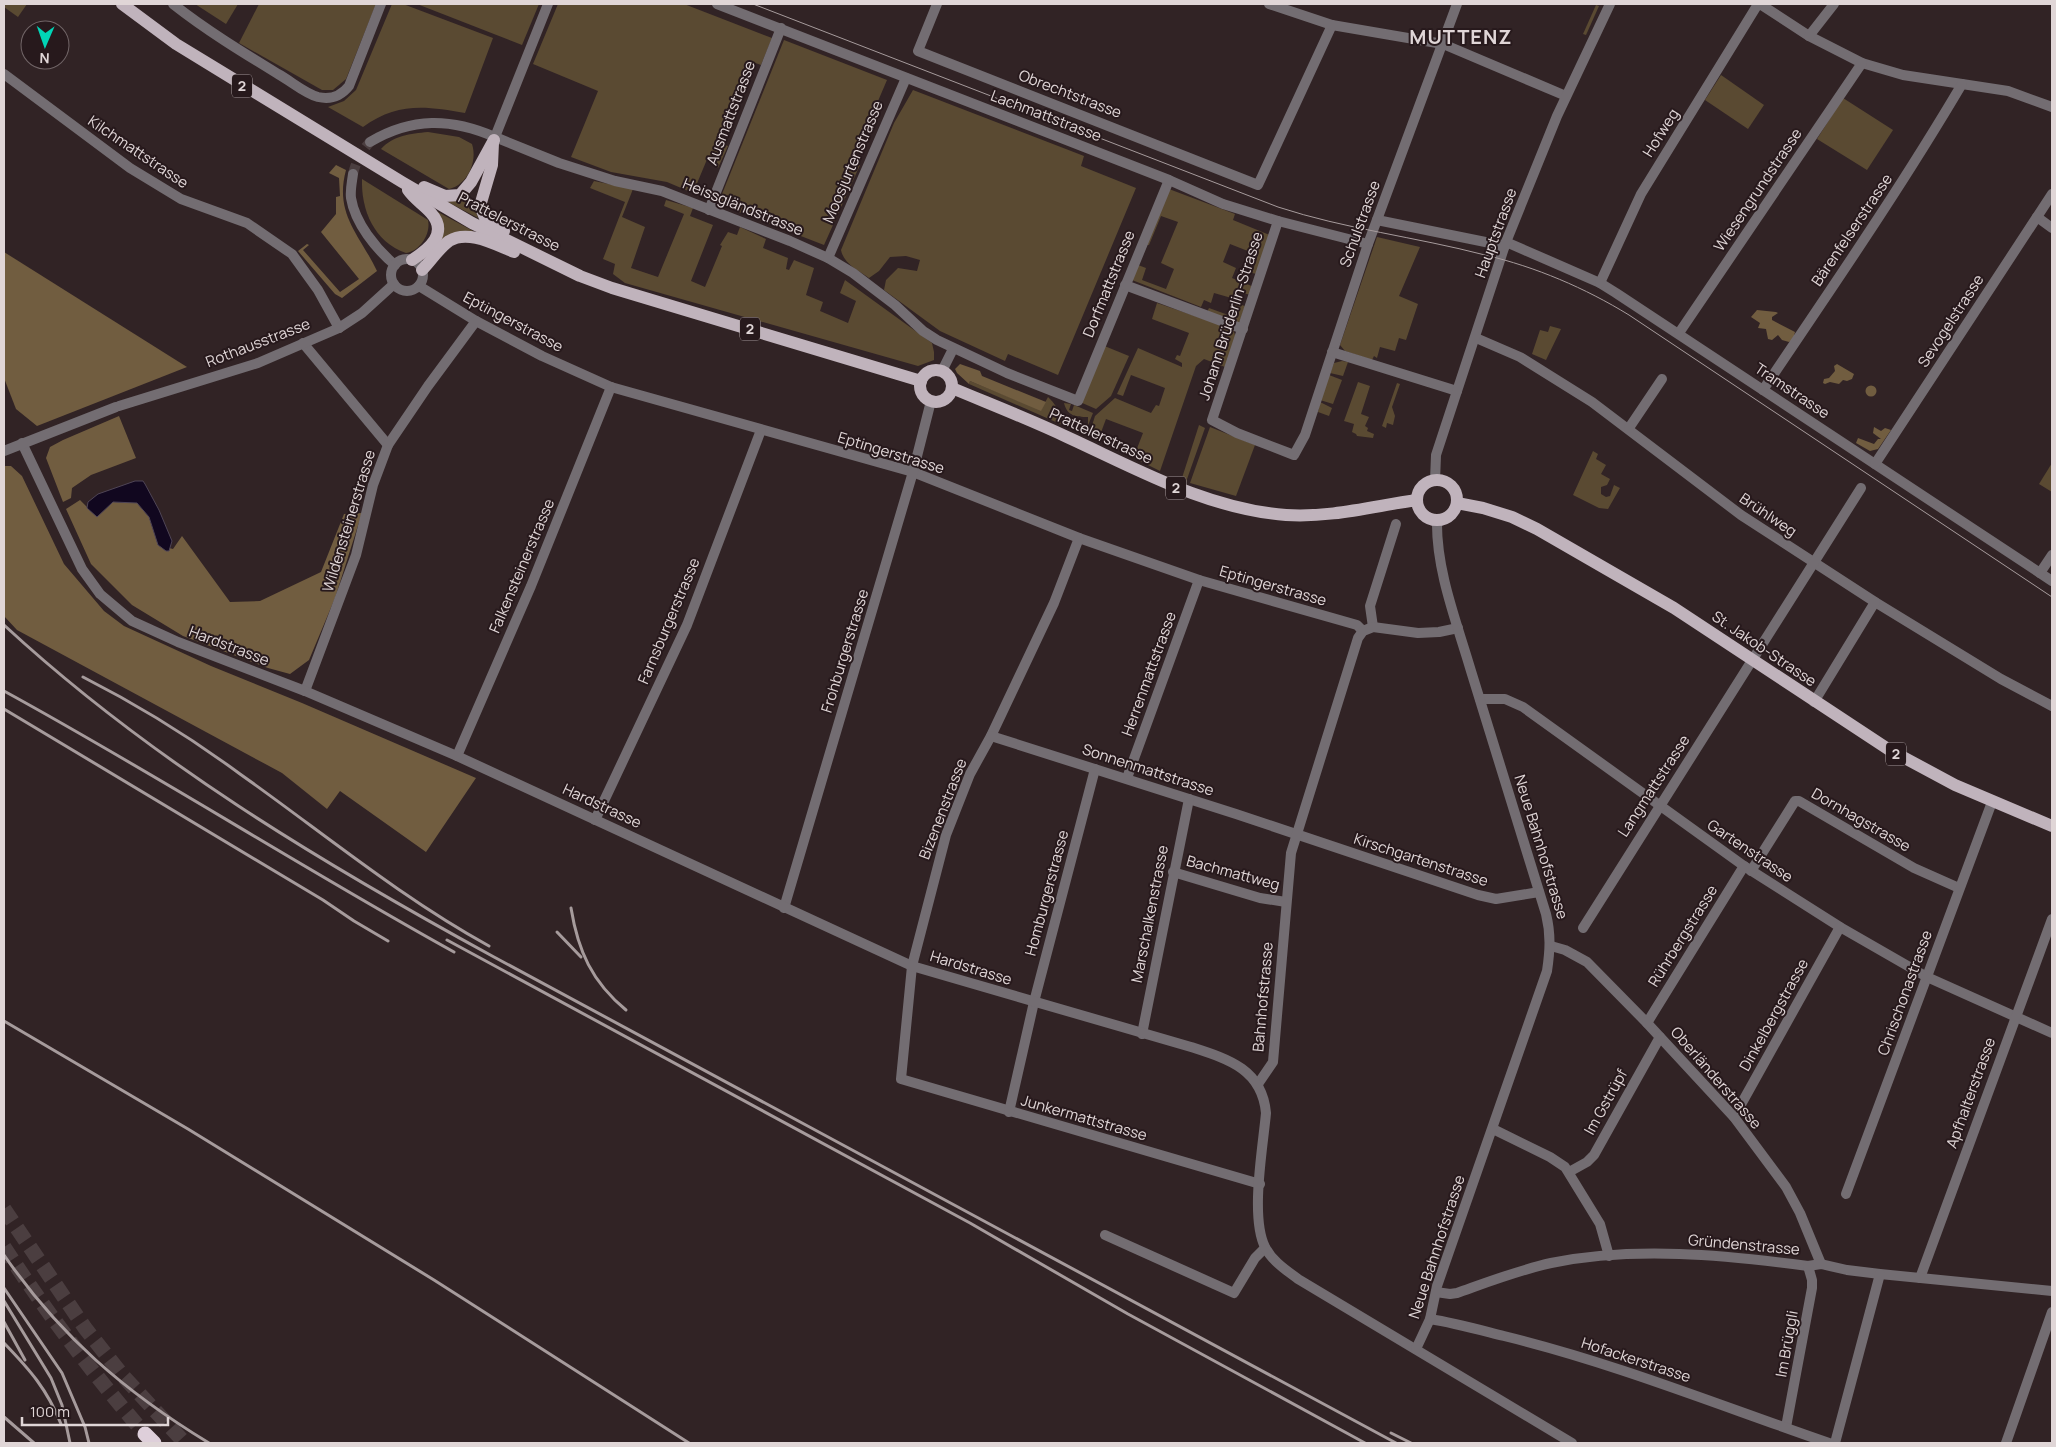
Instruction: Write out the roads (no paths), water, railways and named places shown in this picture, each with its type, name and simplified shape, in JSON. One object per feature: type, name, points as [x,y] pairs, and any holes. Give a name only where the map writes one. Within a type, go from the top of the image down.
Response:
[{"type":"main road","name":"Prattelerstrasse","points":[[122,4],[176,44],[402,182],[472,223],[580,276],[612,288],[921,381]]},
{"type":"main road","points":[[402,182],[423,187],[445,196],[460,195],[471,182],[494,140]]},
{"type":"main road","points":[[494,140],[492,165],[480,202],[485,218],[493,225],[580,276]]},
{"type":"main road","points":[[402,182],[413,197],[438,222],[439,231],[436,239],[427,250],[412,260]]},
{"type":"main road","points":[[422,270],[449,241],[458,237],[467,237],[480,239],[580,276]]},
{"type":"main road","points":[[937,370],[942,371],[950,378],[952,388],[945,400],[932,401],[924,395],[920,386],[921,381],[927,373],[937,370]]},
{"type":"main road","name":"Prattelerstrasse","points":[[952,388],[1067,437],[1174,487],[1211,500],[1285,515],[1323,516],[1371,506],[1417,500]]},
{"type":"main road","points":[[1435,481],[1441,481],[1451,487],[1457,497],[1457,503],[1452,513],[1443,519],[1437,520],[1425,516],[1418,506],[1417,500],[1418,494],[1425,485],[1435,481]]},
{"type":"main road","name":"St. Jakob-Strasse","points":[[1457,503],[1483,508],[1512,517],[1537,529],[1674,608],[1814,702],[1924,770],[1992,802],[2052,826]]},
{"type":"street","points":[[173,4],[232,45],[308,92],[318,97],[327,98],[343,93],[349,86],[382,4]]},
{"type":"street","points":[[494,140],[548,4]]},
{"type":"street","name":"Lachmattstrasse","points":[[717,4],[1169,180],[1223,204],[1278,221],[1368,244]]},
{"type":"street","name":"Obrechtstrasse","points":[[937,4],[918,51],[1258,185],[1332,25]]},
{"type":"street","points":[[1269,4],[1332,25],[1444,44],[1566,96]]},
{"type":"street","name":"Schulstrasse","points":[[1294,455],[1305,435],[1368,244],[1444,44],[1457,4]]},
{"type":"street","name":"Hauptstrasse","points":[[1435,481],[1436,454],[1476,338],[1505,244],[1566,96],[1610,4]]},
{"type":"street","points":[[1759,4],[1809,36],[1862,63],[1904,75],[2008,90],[2052,107]]},
{"type":"street","name":"Hofweg","points":[[1600,283],[1641,194],[1759,4]]},
{"type":"street","points":[[1809,36],[1834,4]]},
{"type":"street","name":"Ausmattstrasse","points":[[710,210],[781,28]]},
{"type":"street","name":"Wiesengrundstrasse","points":[[1679,333],[1862,63]]},
{"type":"street","name":"Kilchmattstrasse","points":[[4,74],[130,168],[181,199],[247,223],[292,254],[306,270],[339,328]]},
{"type":"street","name":"Moosjurtenstrasse","points":[[828,258],[906,78]]},
{"type":"street","name":"Bärenfelserstrasse","points":[[1763,390],[1868,236],[1925,148],[1962,84]]},
{"type":"street","name":"Heissgländstrasse","points":[[370,142],[394,129],[428,122],[451,124],[481,131],[494,140],[615,181],[662,191],[790,241],[828,258],[853,273],[895,305],[923,331],[953,349],[1078,401]]},
{"type":"street","points":[[353,174],[351,198],[360,220],[381,253],[395,265]]},
{"type":"street","name":"Dorfmattstrasse","points":[[1078,401],[1169,180]]},
{"type":"street","name":"Sevogelstrasse","points":[[1875,464],[2052,194]]},
{"type":"street","points":[[2037,217],[2052,228]]},
{"type":"street","name":"Tramstrasse","points":[[1377,220],[1505,244],[1600,283],[1679,333],[2052,582]]},
{"type":"street","name":"Johann Brüderlin-Strasse","points":[[1278,221],[1212,420],[1237,433],[1294,455]]},
{"type":"street","points":[[403,260],[412,260],[422,270],[422,278],[419,286],[411,291],[401,290],[394,284],[391,274],[395,265],[403,260]]},
{"type":"street","name":"Rothausstrasse","points":[[4,451],[117,407],[258,363],[339,328],[362,313],[394,284]]},
{"type":"street","points":[[1125,285],[1243,329]]},
{"type":"street","name":"Eptingerstrasse","points":[[419,286],[476,321],[542,356],[611,387],[914,472],[1078,538],[1198,580],[1368,629]]},
{"type":"street","name":"Wildensteinerstrasse","points":[[305,691],[356,555],[373,485],[388,445],[428,386],[476,321]]},
{"type":"street","name":"Brühlweg","points":[[1476,338],[1528,362],[1592,402],[1629,428],[1736,512],[1875,602],[2001,679],[2052,706]]},
{"type":"street","points":[[304,343],[388,445]]},
{"type":"street","points":[[942,371],[953,349]]},
{"type":"street","points":[[1332,352],[1457,390]]},
{"type":"street","points":[[1629,428],[1662,379]]},
{"type":"street","name":"Falkensteinerstrasse","points":[[457,756],[531,586],[611,387]]},
{"type":"street","name":"Frohburgerstrasse","points":[[784,908],[914,472],[932,401]]},
{"type":"street","name":"Farnsburgerstrasse","points":[[595,820],[687,625],[761,430]]},
{"type":"street","name":"Hardstrasse","points":[[22,443],[82,570],[100,594],[139,625],[305,691],[457,756],[912,966],[1220,1056],[1236,1064],[1258,1084]]},
{"type":"street","points":[[1753,660],[1862,488]]},
{"type":"street","name":"Neue Bahnhofstrasse","points":[[1416,1349],[1430,1319],[1436,1292],[1548,971],[1551,946],[1550,928],[1458,628],[1444,574],[1437,535],[1437,520]]},
{"type":"street","name":"Bahnhofstrasse","points":[[1258,1084],[1273,1062],[1291,853],[1358,638],[1368,629],[1370,606],[1396,524]]},
{"type":"street","name":"Bizenenstrasse","points":[[901,1079],[912,966],[946,834],[970,774],[991,736],[1054,603],[1078,538]]},
{"type":"street","points":[[2040,573],[2052,555]]},
{"type":"street","name":"Herrenmattstrasse","points":[[1127,778],[1198,580]]},
{"type":"street","points":[[1814,702],[1875,602]]},
{"type":"street","points":[[1368,629],[1418,633],[1439,632],[1458,628]]},
{"type":"street","name":"Langmattstrasse","points":[[1582,928],[1753,660]]},
{"type":"street","name":"Gartenstrasse","points":[[1480,699],[1505,699],[1523,707],[1748,869],[1840,927],[1927,977],[2052,1033]]},
{"type":"street","name":"Sonnenmattstrasse","points":[[991,736],[1127,778],[1296,835]]},
{"type":"street","name":"Homburgerstrasse","points":[[1009,1112],[1034,1002],[1095,769]]},
{"type":"street","name":"Marschalkenstrasse","points":[[1142,1034],[1189,799]]},
{"type":"street","name":"Dornhagstrasse","points":[[1748,869],[1794,801],[1799,801],[1914,868],[1959,888]]},
{"type":"street","name":"Chrischonastrasse","points":[[1846,1194],[1992,802]]},
{"type":"street","name":"Kirschgartenstrasse","points":[[1296,835],[1478,895],[1496,899],[1539,892]]},
{"type":"street","name":"Rührbergstrasse","points":[[1647,1022],[1748,869]]},
{"type":"street","name":"Bachmattweg","points":[[1173,872],[1260,898],[1286,902]]},
{"type":"street","name":"Apfhalterstrasse","points":[[1920,1278],[2052,919]]},
{"type":"street","name":"Dinkelbergstrasse","points":[[1734,1117],[1840,927]]},
{"type":"street","name":"Oberländerstrasse","points":[[1551,946],[1566,950],[1587,962],[1647,1022],[1734,1117],[1786,1187],[1800,1213],[1821,1264]]},
{"type":"street","name":"Im Gstrüpf","points":[[1568,1172],[1594,1155],[1660,1037]]},
{"type":"street","name":"Junkermattstrasse","points":[[901,1079],[1260,1184]]},
{"type":"street","points":[[1258,1084],[1265,1099],[1266,1113],[1260,1184],[1259,1226],[1265,1248],[1274,1261],[1298,1279],[1572,1443]]},
{"type":"street","points":[[1493,1129],[1560,1162],[1600,1224],[1609,1256]]},
{"type":"street","points":[[1105,1235],[1234,1293],[1255,1258],[1265,1248]]},
{"type":"street","name":"Gründenstrasse","points":[[1436,1292],[1457,1293],[1529,1268],[1580,1258],[1690,1254],[1808,1266],[1821,1264],[1846,1270],[1880,1274],[2052,1291]]},
{"type":"street","name":"Im Brüggli","points":[[1786,1427],[1812,1288],[1808,1266]]},
{"type":"street","points":[[1835,1443],[1880,1274]]},
{"type":"street","points":[[2006,1443],[2052,1312]]},
{"type":"street","name":"Hofackerstrasse","points":[[1430,1319],[1539,1344],[1598,1362],[1829,1443]]},
{"type":"tunnel","points":[[353,174],[359,157],[370,142]]},
{"type":"tunnel","points":[[4,1209],[85,1328],[123,1376],[185,1443]]},
{"type":"tunnel","points":[[4,1247],[71,1343],[145,1434]]},
{"type":"tram line","points":[[753,4],[1278,207],[1303,215],[1504,260],[1578,287],[1629,315],[2052,597]]},
{"type":"railway","points":[[4,625],[60,674],[177,764],[238,806],[365,884],[494,957],[1396,1443]]},
{"type":"railway","points":[[83,677],[144,710],[183,734],[424,907],[489,946]]},
{"type":"railway","points":[[4,691],[454,952]]},
{"type":"railway","points":[[4,709],[388,941]]},
{"type":"railway","points":[[571,908],[578,938],[588,965],[604,988],[626,1010]]},
{"type":"railway","points":[[557,932],[581,957]]},
{"type":"railway","points":[[447,940],[970,1223],[1128,1314],[1365,1443]]},
{"type":"railway","points":[[4,1021],[188,1129],[434,1280],[689,1443]]},
{"type":"railway","points":[[4,1255],[48,1311],[71,1337],[96,1360],[149,1404],[209,1443]]},
{"type":"railway","points":[[4,1288],[62,1373],[85,1427],[89,1443]]},
{"type":"railway","points":[[4,1301],[51,1378],[62,1405],[70,1443]]},
{"type":"railway","points":[[4,1322],[25,1360]]},
{"type":"railway","points":[[4,1343],[37,1380],[50,1400],[61,1424]]},
{"type":"railway","points":[[4,1417],[34,1443]]},
{"type":"railway","points":[[1391,1433],[1411,1443]]},
{"type":"district","name":"MUTTENZ","points":[[1461,37]]}]
